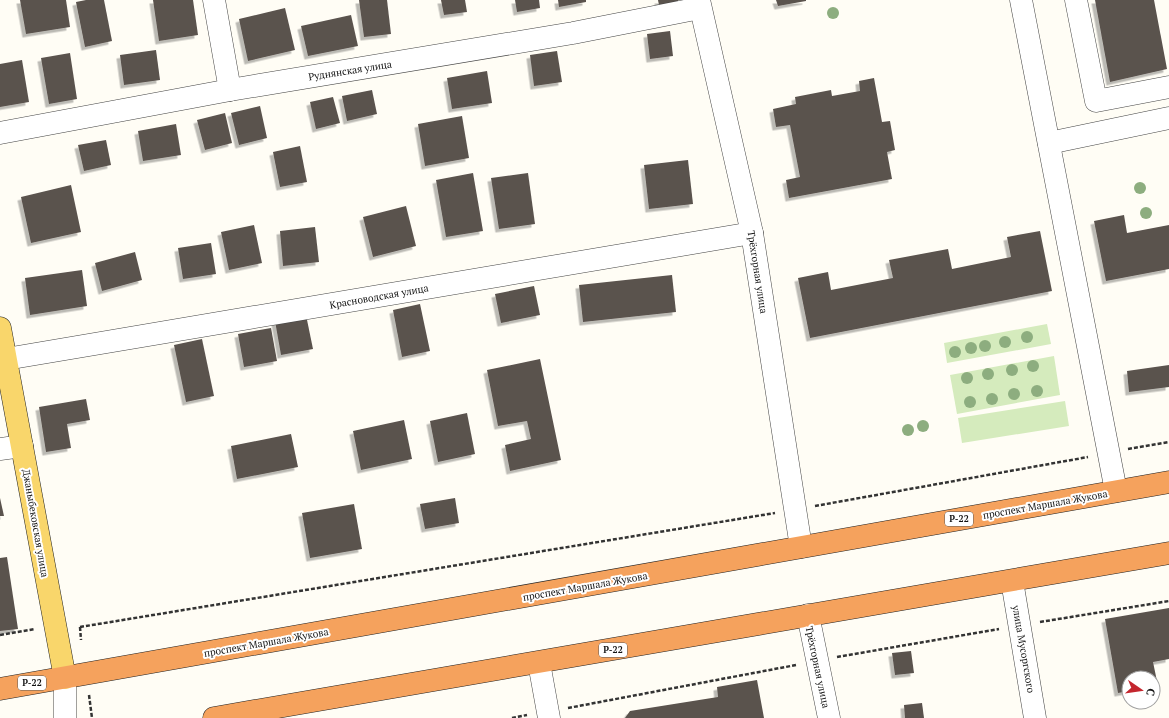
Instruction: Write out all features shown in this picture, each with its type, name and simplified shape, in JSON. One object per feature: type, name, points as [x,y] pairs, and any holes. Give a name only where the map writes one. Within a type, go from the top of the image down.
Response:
[{"type":"highway","name":"проспект Маршала Жукова","points":[[0,689],[1169,482]]},
{"type":"highway","name":"Р-22","points":[[214,718],[540,663],[1169,553]]},
{"type":"main road","name":"Джаныбековская улица","points":[[0,328],[64,678]]},
{"type":"street","points":[[214,0],[230,90]]},
{"type":"street","points":[[1021,0],[1116,491]]},
{"type":"street","points":[[1076,0],[1096,101],[1169,88]]},
{"type":"street","name":"Руднянская улица","points":[[0,133],[230,90],[573,33],[700,4]]},
{"type":"street","name":"Трёхгорная улица","points":[[700,4],[752,233],[801,547]]},
{"type":"street","points":[[1049,143],[1169,118]]},
{"type":"street","name":"Красноводская улица","points":[[6,359],[752,233]]},
{"type":"street","points":[[0,449],[22,446]]},
{"type":"street","name":"улица Мусоргского","points":[[1012,581],[1036,718]]},
{"type":"street","name":"Трёхгорная улица","points":[[808,615],[829,718]]},
{"type":"street","points":[[540,663],[549,715]]},
{"type":"street","name":"Джаныбековская улица","points":[[64,678],[65,718]]},
{"type":"path","points":[[80,627],[795,510],[1169,442]]},
{"type":"path","points":[[549,715],[817,661],[1020,625],[1169,601]]},
{"type":"path","points":[[0,635],[33,629],[56,632]]},
{"type":"green space","points":[[1047,324],[1051,344],[947,363],[944,343]]},
{"type":"green space","points":[[1054,356],[1060,395],[957,414],[950,375]]},
{"type":"green space","points":[[1065,401],[1069,426],[962,443],[958,418]]},
{"type":"building","points":[[20,0],[66,0],[70,27],[26,34]]},
{"type":"building","points":[[86,0],[104,0],[112,41],[85,47],[76,2]]},
{"type":"building","points":[[153,0],[193,0],[198,35],[159,41]]},
{"type":"building","points":[[359,0],[387,0],[391,34],[364,37]]},
{"type":"building","points":[[441,0],[465,0],[467,12],[444,15]]},
{"type":"building","points":[[515,0],[539,0],[540,8],[517,12]]},
{"type":"building","points":[[558,0],[586,0],[586,2],[559,7]]},
{"type":"building","points":[[658,0],[678,0],[679,2],[659,5]]},
{"type":"building","points":[[776,0],[806,0],[806,1],[778,6]]},
{"type":"building","points":[[1095,0],[1154,0],[1167,69],[1110,82]]},
{"type":"building","points":[[285,8],[295,50],[248,61],[239,19]]},
{"type":"building","points":[[351,15],[358,46],[308,56],[301,26]]},
{"type":"building","points":[[670,31],[673,56],[650,59],[647,34]]},
{"type":"building","points":[[156,50],[160,80],[124,85],[120,55]]},
{"type":"building","points":[[557,51],[562,82],[534,86],[530,55]]},
{"type":"building","points":[[70,53],[77,99],[49,104],[41,58]]},
{"type":"building","points":[[22,60],[29,102],[0,107],[0,64]]},
{"type":"building","points":[[487,71],[492,103],[452,109],[447,78]]},
{"type":"building","points":[[874,78],[882,122],[890,121],[895,150],[887,152],[892,179],[789,198],[786,180],[800,177],[790,125],[776,127],[773,109],[796,104],[795,97],[831,90],[832,96],[860,91],[859,81]]},
{"type":"building","points":[[372,90],[377,114],[347,121],[342,96]]},
{"type":"building","points":[[333,97],[340,123],[316,129],[310,102]]},
{"type":"building","points":[[260,106],[267,138],[239,145],[231,113]]},
{"type":"building","points":[[225,113],[232,143],[205,150],[197,120]]},
{"type":"building","points":[[462,116],[469,158],[425,166],[418,124]]},
{"type":"building","points":[[176,124],[181,155],[143,161],[138,131]]},
{"type":"building","points":[[106,140],[111,165],[84,171],[78,145]]},
{"type":"building","points":[[300,146],[307,182],[280,187],[273,152]]},
{"type":"building","points":[[688,160],[693,204],[649,209],[644,165]]},
{"type":"building","points":[[473,173],[483,231],[446,237],[436,180]]},
{"type":"building","points":[[528,173],[535,224],[499,229],[491,178]]},
{"type":"building","points":[[71,185],[81,232],[31,243],[21,197]]},
{"type":"building","points":[[406,206],[416,246],[373,257],[363,217]]},
{"type":"building","points":[[1124,215],[1127,233],[1169,225],[1169,269],[1106,281],[1094,221]]},
{"type":"building","points":[[254,225],[262,263],[229,270],[221,232]]},
{"type":"building","points":[[315,227],[319,262],[283,266],[280,231]]},
{"type":"building","points":[[1040,231],[1052,291],[810,338],[798,278],[828,272],[831,290],[893,278],[889,260],[948,249],[952,269],[1011,257],[1007,237]]},
{"type":"building","points":[[211,243],[216,274],[183,279],[178,248]]},
{"type":"building","points":[[135,252],[142,280],[102,291],[95,263]]},
{"type":"building","points":[[82,270],[87,306],[30,315],[25,278]]},
{"type":"building","points":[[672,275],[676,312],[583,322],[579,285]]},
{"type":"building","points":[[534,286],[540,315],[501,323],[495,294]]},
{"type":"building","points":[[420,304],[430,351],[402,357],[393,310]]},
{"type":"building","points":[[306,315],[313,349],[281,355],[275,321]]},
{"type":"building","points":[[271,328],[277,361],[244,367],[238,334]]},
{"type":"building","points":[[202,339],[214,396],[186,402],[174,345]]},
{"type":"building","points":[[540,359],[561,460],[510,471],[505,445],[531,439],[527,421],[498,426],[487,370]]},
{"type":"building","points":[[1169,365],[1169,387],[1129,392],[1127,371]]},
{"type":"building","points":[[86,399],[90,420],[67,424],[71,448],[46,452],[39,407]]},
{"type":"building","points":[[467,413],[475,454],[438,462],[430,421]]},
{"type":"building","points":[[404,420],[412,459],[361,470],[353,431]]},
{"type":"building","points":[[291,434],[298,467],[237,479],[231,446]]},
{"type":"building","points":[[0,498],[4,516],[0,516]]},
{"type":"building","points":[[455,498],[459,523],[425,529],[420,504]]},
{"type":"building","points":[[354,504],[362,549],[310,558],[302,513]]},
{"type":"building","points":[[7,557],[18,629],[0,631],[0,558]]},
{"type":"building","points":[[1169,608],[1169,659],[1153,662],[1155,670],[1121,670],[1121,692],[1118,693],[1105,619]]},
{"type":"building","points":[[911,651],[914,673],[895,675],[892,653]]},
{"type":"building","points":[[757,680],[764,718],[625,718],[630,711],[718,697],[717,687]]},
{"type":"building","points":[[922,703],[924,718],[905,718],[904,705]]}]
